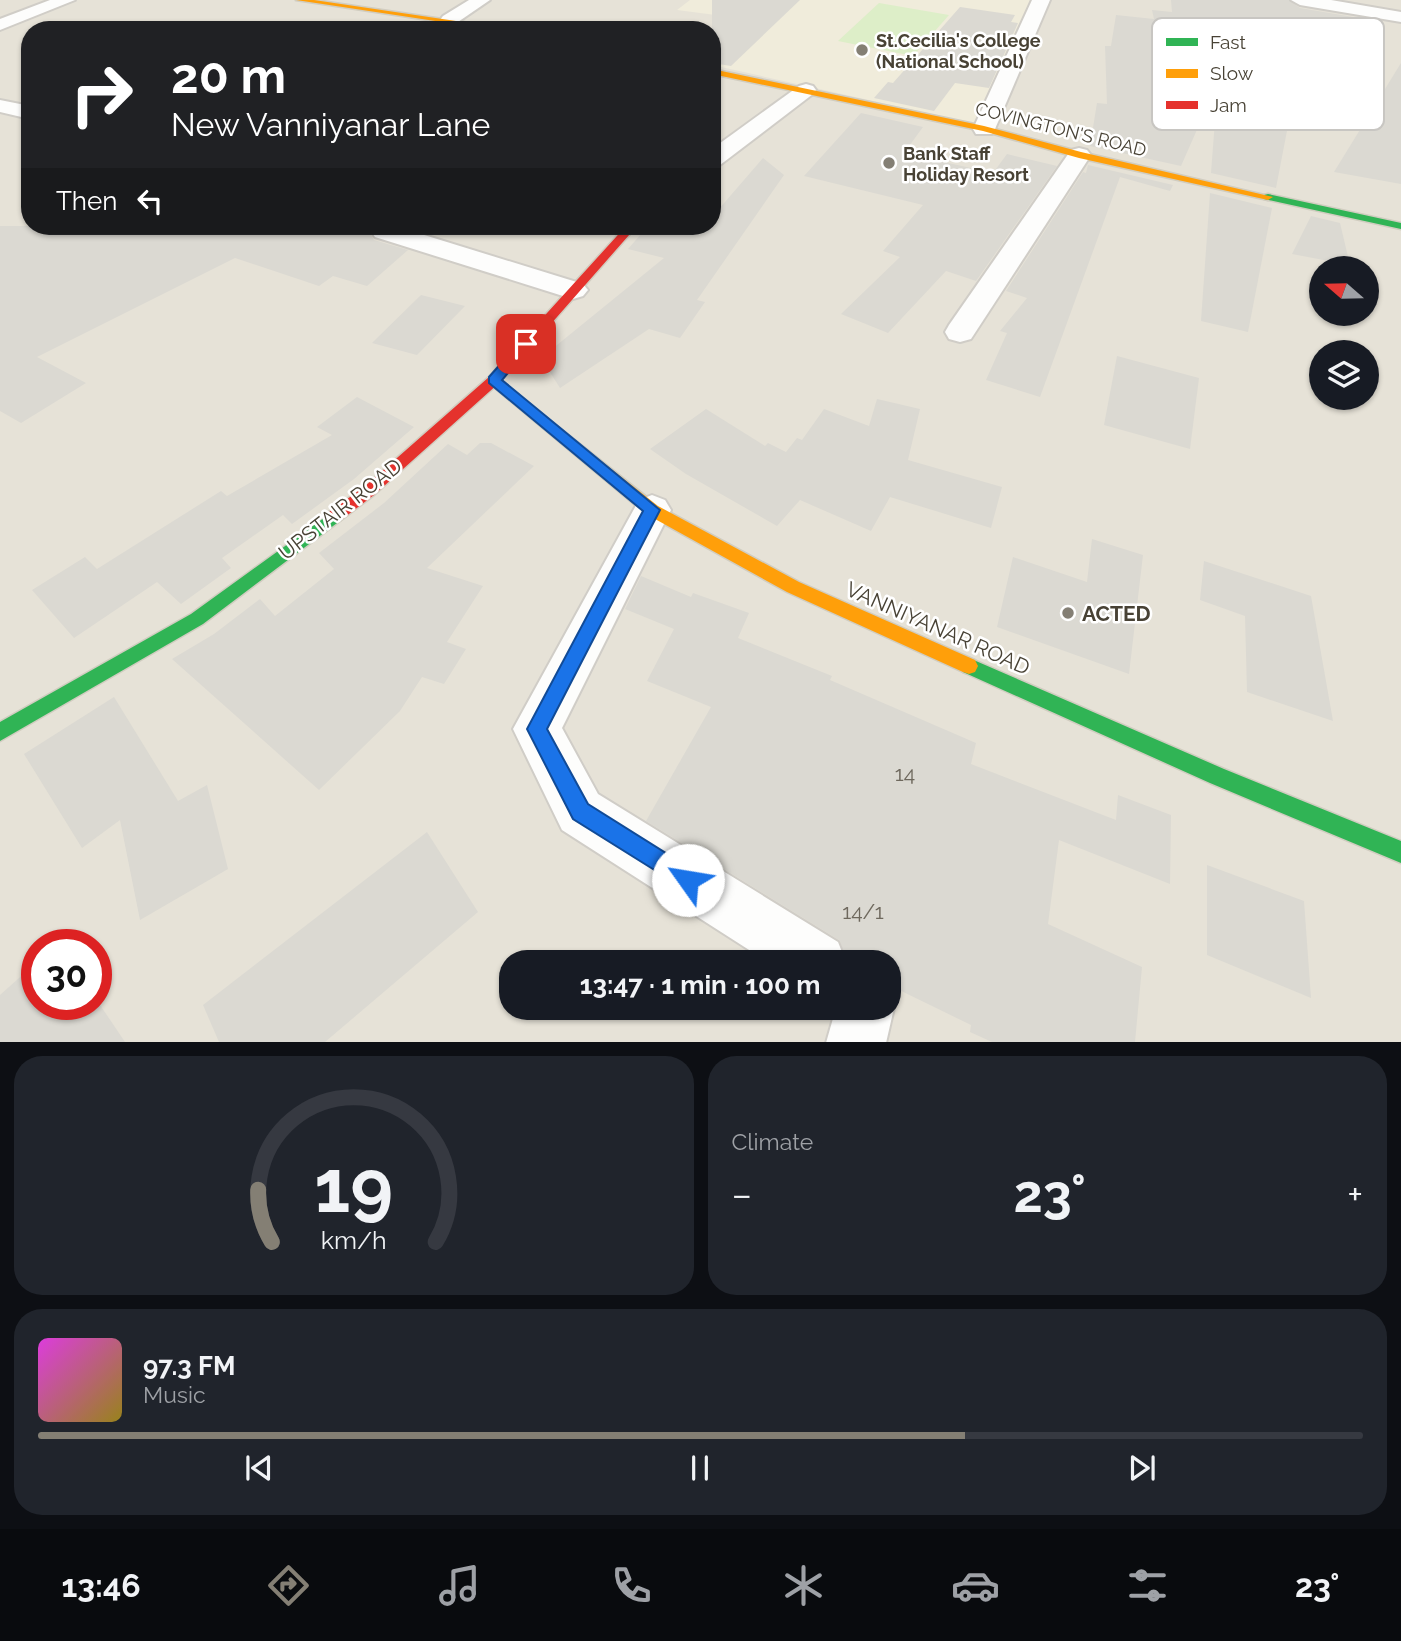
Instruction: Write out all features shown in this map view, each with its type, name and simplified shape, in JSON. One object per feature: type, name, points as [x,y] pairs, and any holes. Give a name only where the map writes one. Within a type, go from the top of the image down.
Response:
[{"type":"street","points":[[0,25],[66,0]]},
{"type":"street","points":[[299,0],[455,21]]},
{"type":"street","points":[[449,20],[481,0]]},
{"type":"street","points":[[984,129],[1041,0]]},
{"type":"street","points":[[1300,0],[1401,17]]},
{"type":"street","name":"COVINGTON'S ROAD","points":[[721,73],[984,129],[1079,155],[1401,226]]},
{"type":"street","points":[[721,153],[806,90]]},
{"type":"street","points":[[0,106],[21,111]]},
{"type":"street","points":[[960,332],[1079,155]]},
{"type":"street","points":[[397,235],[573,290]]},
{"type":"street","name":"UPSTAIR ROAD","points":[[0,732],[197,619],[369,491],[494,380],[624,235]]},
{"type":"street","name":"VANNIYANAR ROAD","points":[[494,380],[652,510],[793,587],[1217,776],[1401,852]]},
{"type":"street","points":[[652,510],[537,729],[580,812],[799,950]]},
{"type":"street","points":[[856,1042],[862,1020]]},
{"type":"shaded area","points":[[0,0],[1401,0],[1401,1042],[0,1042]]},
{"type":"shaded area","name":"St.Cecilia's College (National School)","points":[[690,0],[1034,0],[977,124],[721,67],[721,26],[731,17],[677,10]]},
{"type":"green space","points":[[879,3],[949,15],[913,56],[838,41]]},
{"type":"building","points":[[712,0],[800,0],[731,66],[721,64],[721,21],[712,21]]},
{"type":"building","points":[[1171,0],[1289,0],[1300,8],[1359,18],[1154,18],[1152,10],[1172,12]]},
{"type":"building","points":[[960,7],[1015,15],[1011,22],[1018,23],[989,88],[955,83],[934,111],[874,98],[888,82],[893,83]]},
{"type":"building","points":[[1116,15],[1152,19],[1152,130],[1197,130],[1181,166],[1090,146],[1097,103],[1107,104],[1105,46],[1111,46]]},
{"type":"building","points":[[1401,63],[1401,184],[1334,172],[1360,130],[1384,130],[1384,91]]},
{"type":"building","points":[[861,113],[923,127],[904,153],[993,173],[1007,154],[1057,166],[976,281],[946,271],[888,333],[841,314],[900,257],[883,251],[923,205],[804,176]]},
{"type":"building","points":[[1214,130],[1287,130],[1276,188],[1211,173]]},
{"type":"building","points":[[763,158],[784,175],[697,300],[705,302],[680,338],[649,329],[560,388],[541,358],[664,258],[628,249],[640,235],[721,235],[721,207]]},
{"type":"building","points":[[1088,165],[1173,185],[1170,191],[1120,177],[1040,397],[986,380],[1007,333],[1000,331],[1027,298],[1006,291],[1083,172],[1086,173]]},
{"type":"building","points":[[1210,193],[1272,208],[1248,332],[1201,321]]},
{"type":"building","points":[[1311,216],[1340,223],[1348,256],[1309,257],[1292,254]]},
{"type":"building","points":[[0,226],[21,226],[21,235],[371,235],[374,240],[408,250],[367,286],[333,276],[319,286],[235,258],[37,357],[86,383],[21,423],[0,411]]},
{"type":"building","points":[[421,295],[465,306],[417,355],[372,343]]},
{"type":"building","points":[[1117,356],[1199,378],[1190,449],[1104,425]]},
{"type":"building","points":[[357,397],[414,427],[354,479],[292,524],[283,515],[222,558],[231,568],[181,604],[157,582],[74,638],[32,590],[85,557],[97,569],[221,491],[227,496],[332,435],[317,427]]},
{"type":"building","points":[[877,399],[920,409],[908,460],[1002,487],[991,528],[890,497],[871,531],[800,500],[777,526],[686,474],[650,449],[706,409],[765,446],[768,443],[786,452],[797,438],[802,440],[824,409],[869,426]]},
{"type":"building","points":[[480,443],[491,443],[534,466],[427,568],[483,586],[447,642],[466,649],[444,684],[422,677],[400,711],[319,790],[172,659],[214,634],[260,599],[275,616],[334,569],[319,553],[384,503],[448,444],[467,455]]},
{"type":"building","name":"ACTED","points":[[1092,539],[1143,555],[1129,674],[997,627],[1013,557],[1087,582]]},
{"type":"building","points":[[1204,561],[1311,596],[1333,721],[1247,692],[1245,616],[1200,600]]},
{"type":"building","points":[[641,576],[691,597],[693,593],[749,613],[738,638],[832,676],[830,680],[976,743],[971,764],[1116,820],[1118,795],[1171,815],[1170,884],[1059,840],[1048,924],[1142,967],[1135,1042],[992,1042],[970,1032],[971,1025],[901,991],[901,950],[843,950],[839,940],[646,821],[711,707],[647,681],[674,629],[625,609]]},
{"type":"building","points":[[114,697],[178,801],[207,785],[228,869],[140,920],[120,820],[82,848],[24,754]]},
{"type":"building","points":[[427,832],[478,912],[325,1042],[219,1042],[203,1005]]},
{"type":"building","points":[[1207,865],[1304,901],[1311,998],[1207,955]]},
{"type":"building","points":[[21,976],[21,1020],[110,1020],[125,1042],[0,1042],[0,995]]},
{"type":"traffic: fast","points":[[1268,197],[1401,226]]},
{"type":"traffic: fast","points":[[0,732],[197,619],[335,516]]},
{"type":"traffic: fast","points":[[969,666],[1217,776],[1401,852]]},
{"type":"traffic: slow","points":[[299,0],[449,21]]},
{"type":"traffic: slow","points":[[721,73],[984,129],[1079,155],[1268,197]]},
{"type":"traffic: slow","points":[[494,380],[652,510],[793,587],[969,666]]},
{"type":"traffic: jam","points":[[335,516],[369,491],[494,380],[624,235]]},
{"type":"place","name":"St.Cecilia's College (National School)","points":[[862,50]]},
{"type":"place","name":"Bank Staff Holiday Resort","points":[[889,163]]},
{"type":"place","name":"ACTED","points":[[1068,613]]},
{"type":"route","points":[[526,344],[494,380],[652,510],[537,729],[580,812],[688,880]]}]
